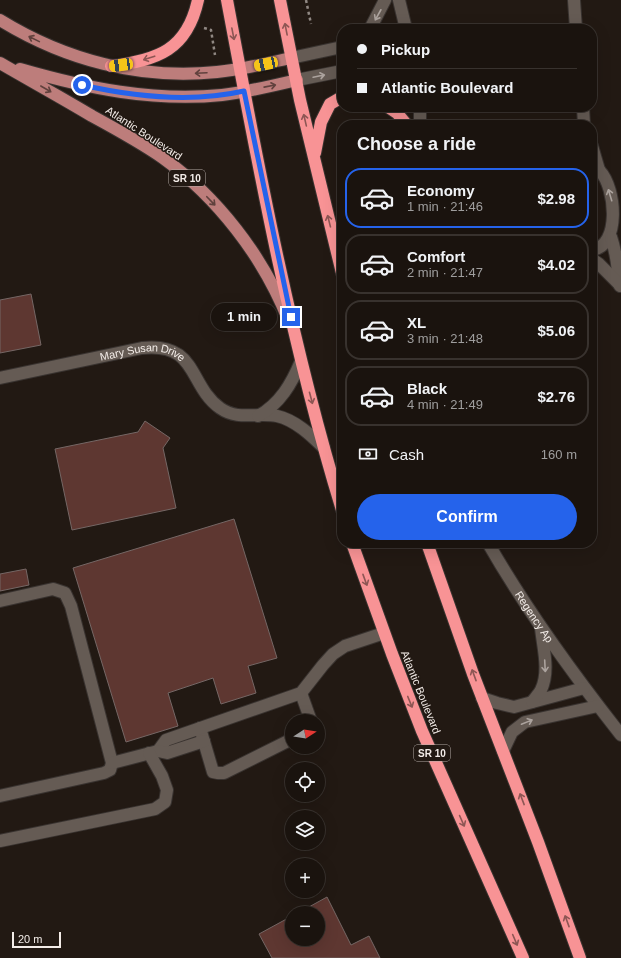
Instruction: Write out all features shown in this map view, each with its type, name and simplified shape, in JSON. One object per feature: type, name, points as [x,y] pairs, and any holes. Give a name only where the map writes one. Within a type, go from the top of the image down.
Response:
[{"type":"highway","points":[[111,66],[148,59],[171,48],[178,42],[188,29],[198,0]]},
{"type":"highway","name":"Atlantic Boulevard","points":[[227,0],[244,91],[301,361],[337,493]]},
{"type":"highway","points":[[280,0],[296,80],[337,252]]},
{"type":"highway","points":[[314,158],[321,122],[330,104],[337,100]]},
{"type":"highway","points":[[396,112],[403,120]]},
{"type":"highway","name":"Atlantic Boulevard","points":[[354,548],[422,731],[523,958]]},
{"type":"highway","points":[[429,548],[482,698],[541,849],[580,958]]},
{"type":"main road","points":[[0,20],[27,36],[82,59],[141,72],[187,74],[217,72],[240,69],[292,58]]},
{"type":"main road","points":[[0,63],[67,82],[96,88],[168,97],[198,97],[228,94],[296,80]]},
{"type":"main road","name":"Atlantic Boulevard","points":[[0,63],[131,138],[172,166],[204,193],[228,220],[265,272],[285,312],[301,361]]},
{"type":"street","points":[[372,24],[384,0]]},
{"type":"street","points":[[399,0],[405,24]]},
{"type":"street","points":[[574,0],[576,24]]},
{"type":"street","points":[[292,58],[337,48]]},
{"type":"street","points":[[296,80],[337,72]]},
{"type":"street","points":[[597,169],[605,178],[612,197],[615,217],[611,237],[605,244],[597,248]]},
{"type":"street","points":[[611,237],[620,286]]},
{"type":"street","points":[[597,262],[620,286]]},
{"type":"street","name":"Mary Susan Drive","points":[[0,378],[142,348],[162,348],[173,352],[184,359],[210,398],[220,408],[239,416],[270,415],[288,420],[306,432],[324,448]]},
{"type":"street","points":[[258,416],[274,404],[284,393],[301,361]]},
{"type":"street","name":"Regency Ap","points":[[491,548],[507,577],[540,627],[584,688],[621,735]]},
{"type":"street","points":[[0,601],[53,589],[66,593],[71,606],[112,763],[110,770],[104,773],[0,796]]},
{"type":"street","points":[[532,702],[541,691],[545,680],[546,666],[540,627]]},
{"type":"street","points":[[153,752],[166,740],[301,693],[333,654],[345,646],[384,632]]},
{"type":"street","points":[[482,698],[514,707],[584,688]]},
{"type":"street","points":[[301,693],[308,714]]},
{"type":"street","points":[[503,751],[512,732],[525,722],[598,706]]},
{"type":"street","points":[[200,728],[213,772],[218,774],[285,742]]},
{"type":"street","points":[[112,763],[153,752],[167,753],[204,741]]},
{"type":"street","points":[[0,841],[155,809],[165,802],[167,790],[153,752]]},
{"type":"path","points":[[306,0],[311,24]]},
{"type":"path","points":[[204,28],[211,30],[214,55]]},
{"type":"building","points":[[31,294],[41,345],[0,353],[0,300]]},
{"type":"building","points":[[145,421],[170,438],[163,448],[176,508],[72,530],[55,449],[138,432]]},
{"type":"building","points":[[234,519],[277,658],[248,666],[256,693],[221,704],[213,678],[168,693],[178,726],[126,742],[73,568]]},
{"type":"building","points":[[26,569],[29,585],[0,591],[0,574]]},
{"type":"building","points":[[327,897],[351,945],[369,936],[380,958],[272,958],[259,934],[285,920],[285,946],[325,946],[325,906],[311,906]]},
{"type":"route","points":[[82,85],[122,92],[168,97],[212,96],[244,91],[291,317]]}]
